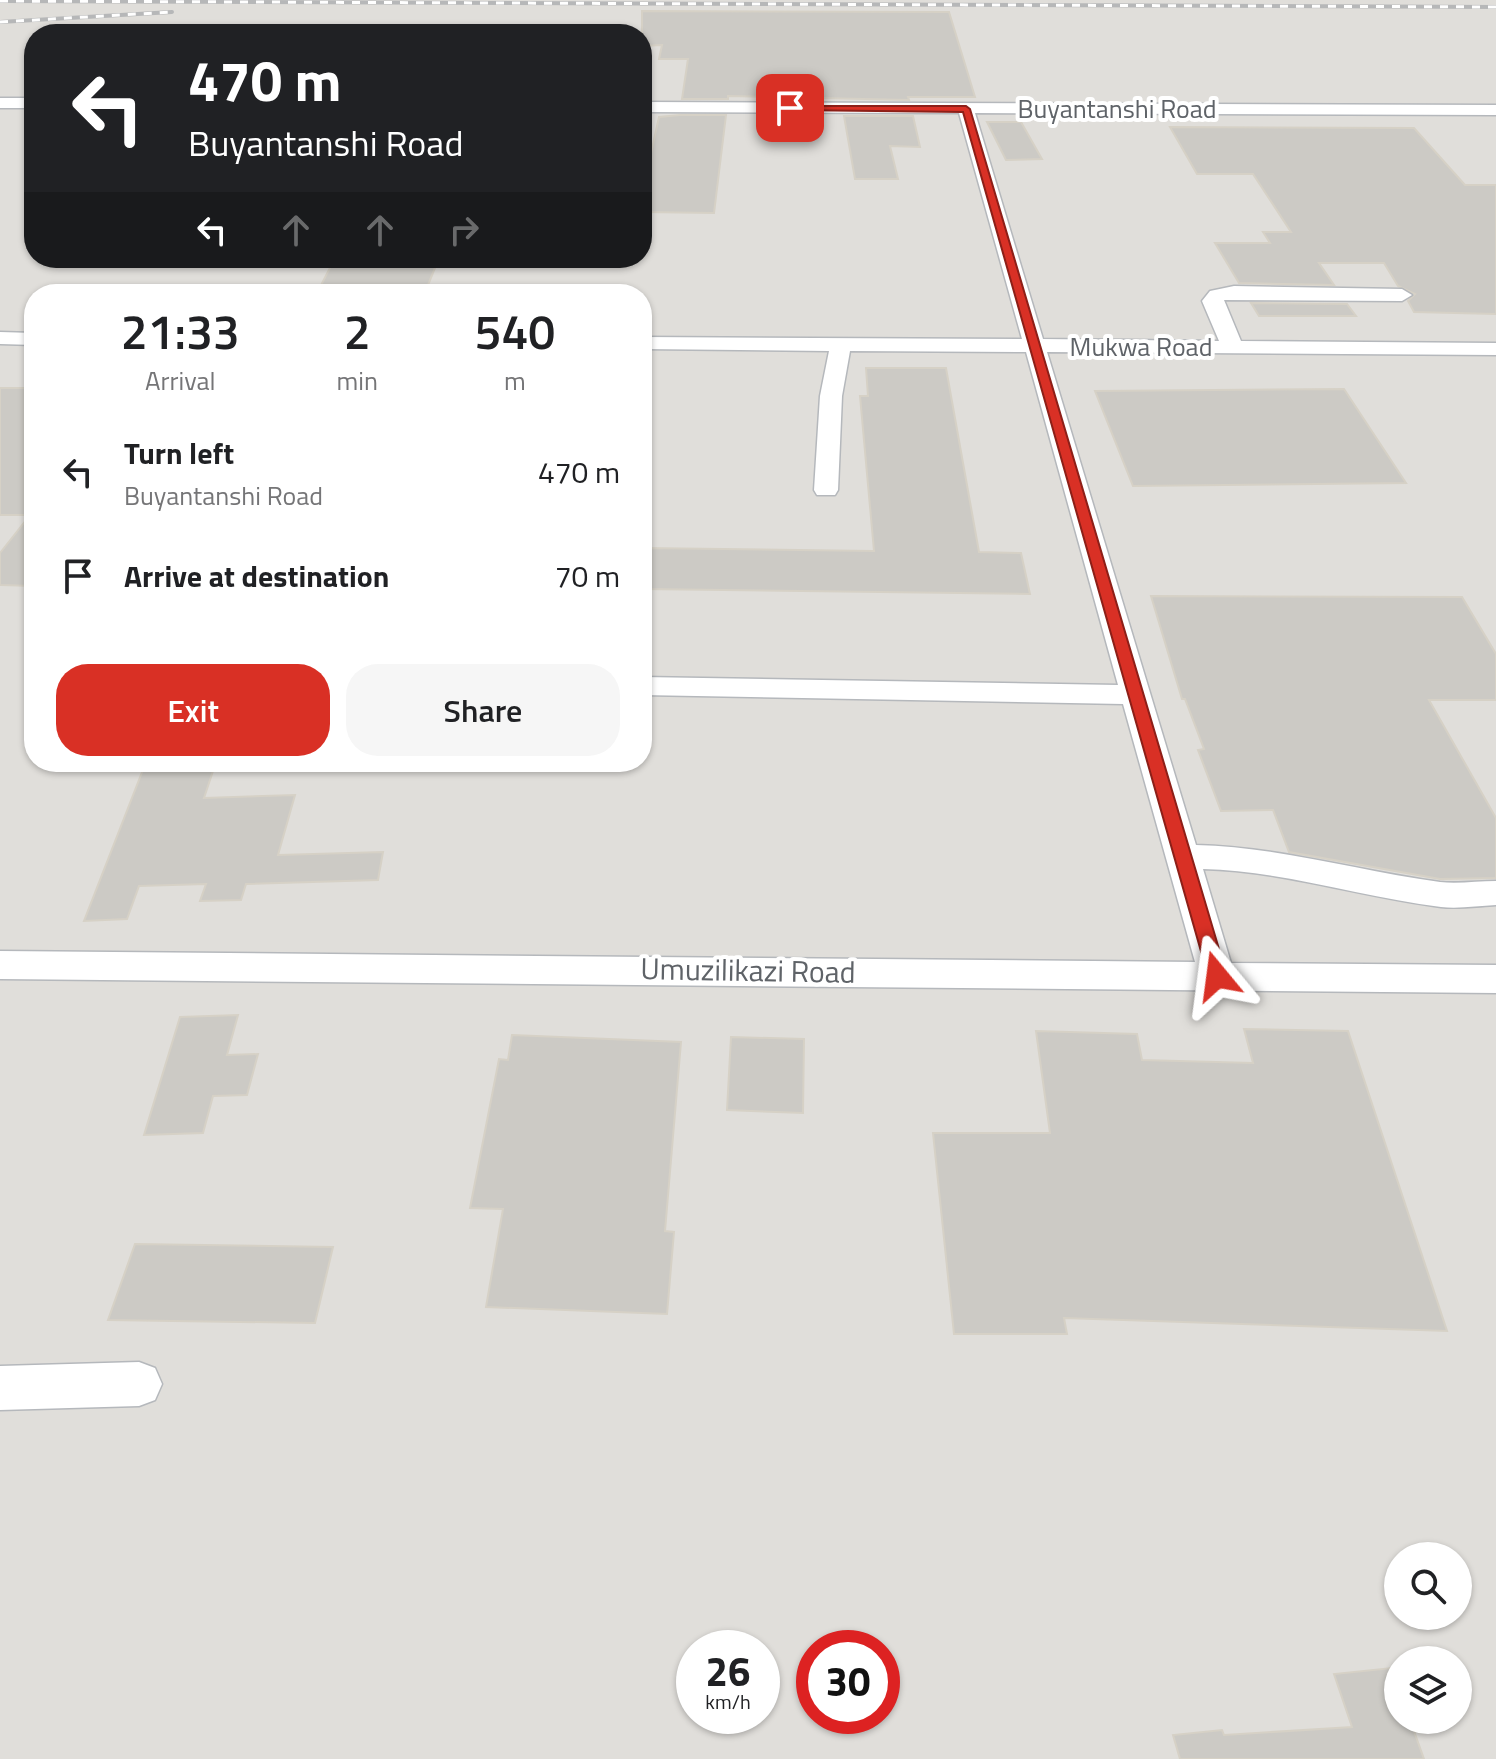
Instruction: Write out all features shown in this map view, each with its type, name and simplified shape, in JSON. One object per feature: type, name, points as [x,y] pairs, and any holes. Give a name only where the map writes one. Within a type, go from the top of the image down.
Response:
[{"type":"street","points":[[0,103],[24,103]]},
{"type":"street","name":"Buyantanshi Road","points":[[652,109],[1496,110]]},
{"type":"street","points":[[966,109],[1217,976]]},
{"type":"street","points":[[1233,347],[1215,314],[1212,301],[1217,295],[1234,292],[1402,295]]},
{"type":"street","points":[[0,338],[24,339]]},
{"type":"street","name":"Mukwa Road","points":[[652,343],[1496,349]]},
{"type":"street","points":[[826,490],[831,396],[841,344]]},
{"type":"street","points":[[652,686],[1136,695]]},
{"type":"street","points":[[1183,857],[1230,858],[1348,876],[1443,895],[1496,893]]},
{"type":"street","name":"Umuzilikazi Road","points":[[0,965],[1496,979]]},
{"type":"street","points":[[0,1388],[139,1384]]},
{"type":"shaded area","points":[[0,0],[1496,0],[1496,1759],[0,1759]]},
{"type":"building","points":[[642,11],[949,12],[975,97],[908,97],[909,100],[728,96],[728,99],[682,99],[688,59],[659,59],[662,45],[652,46],[652,24],[642,24]]},
{"type":"building","points":[[726,115],[714,213],[652,212],[652,149],[659,117]]},
{"type":"building","points":[[844,116],[913,116],[920,147],[890,146],[898,179],[855,179]]},
{"type":"building","points":[[987,122],[1021,122],[1042,159],[1006,160]]},
{"type":"building","points":[[1170,127],[1414,128],[1465,185],[1496,185],[1496,314],[1414,312],[1408,301],[1415,294],[1398,286],[1384,263],[1319,263],[1334,285],[1239,283],[1215,243],[1270,243],[1263,232],[1291,232],[1253,174],[1197,174]]},
{"type":"building","points":[[330,268],[435,268],[428,284],[322,284]]},
{"type":"building","points":[[1251,303],[1347,304],[1356,316],[1259,316]]},
{"type":"building","points":[[866,368],[946,368],[979,552],[1021,553],[1030,594],[652,589],[652,548],[874,551],[860,396],[868,396]]},
{"type":"building","points":[[0,388],[24,388],[24,515],[0,515]]},
{"type":"building","points":[[1344,389],[1406,483],[1133,486],[1095,391]]},
{"type":"building","points":[[24,523],[24,586],[0,585],[0,553]]},
{"type":"building","points":[[1151,596],[1462,597],[1496,654],[1496,700],[1429,700],[1496,818],[1496,878],[1440,879],[1289,852],[1273,810],[1221,811],[1198,750],[1204,749],[1185,699],[1182,699]]},
{"type":"building","points":[[142,772],[213,772],[204,798],[295,795],[278,855],[383,852],[378,880],[246,884],[241,900],[200,901],[206,884],[139,886],[127,919],[84,921]]},
{"type":"building","points":[[238,1015],[227,1055],[258,1054],[247,1095],[213,1096],[203,1133],[144,1135],[180,1017]]},
{"type":"building","points":[[1244,1029],[1348,1031],[1447,1331],[1064,1318],[1067,1334],[954,1334],[933,1133],[1050,1133],[1036,1031],[1137,1034],[1142,1060],[1253,1063]]},
{"type":"building","points":[[512,1035],[681,1042],[665,1231],[674,1232],[667,1314],[486,1307],[503,1209],[470,1208],[499,1059],[508,1060]]},
{"type":"building","points":[[731,1037],[804,1039],[803,1113],[727,1110]]},
{"type":"building","points":[[135,1244],[333,1247],[315,1323],[108,1320]]},
{"type":"building","points":[[1384,1669],[1384,1734],[1415,1734],[1424,1759],[1180,1759],[1173,1735],[1222,1730],[1224,1735],[1352,1727],[1334,1674]]},
{"type":"railway","points":[[0,1],[1496,7]]},
{"type":"railway","points":[[0,22],[172,12]]},
{"type":"route","points":[[790,108],[966,109],[1217,976]]}]
